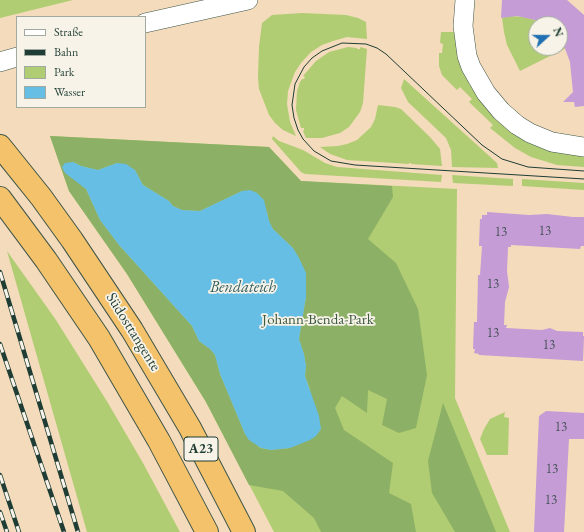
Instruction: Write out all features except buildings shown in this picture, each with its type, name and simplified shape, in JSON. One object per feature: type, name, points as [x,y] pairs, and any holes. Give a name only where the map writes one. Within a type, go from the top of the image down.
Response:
[{"type":"highway","name":"Südosttangente","points":[[0,146],[41,197],[105,288],[152,362],[190,428],[244,532]]},
{"type":"highway","name":"A23","points":[[0,198],[78,306],[133,394],[207,532]]},
{"type":"street","points":[[465,0],[463,26],[467,56],[471,67],[486,93],[501,111],[517,125],[530,133],[552,142],[584,147]]},
{"type":"street","points":[[146,23],[241,1]]},
{"type":"street","points":[[0,62],[16,57]]},
{"type":"green space","points":[[0,0],[73,0],[0,18]]},
{"type":"green space","points":[[302,13],[346,15],[358,18],[366,22],[367,39],[347,37],[322,45],[311,52],[301,63],[295,72],[288,91],[287,104],[290,122],[296,136],[283,130],[269,115],[259,89],[259,47],[262,23],[272,15]]},
{"type":"green space","points":[[510,16],[528,18],[528,56],[550,56],[520,71],[507,45],[502,18]]},
{"type":"green space","points":[[441,32],[454,32],[458,55],[469,84],[483,103],[584,154],[584,167],[557,165],[531,157],[515,148],[490,128],[493,125],[469,102],[472,99],[460,87],[457,90],[442,75],[439,66],[439,53],[442,53],[443,44],[440,43]]},
{"type":"green space","points":[[348,47],[360,49],[360,47],[367,49],[363,103],[360,112],[349,127],[340,133],[322,138],[306,138],[303,131],[304,128],[301,128],[296,110],[297,91],[300,82],[304,79],[305,77],[303,76],[316,61],[329,52]]},
{"type":"green space","points":[[404,79],[497,163],[498,168],[452,167],[451,150],[446,138],[408,102],[401,88]]},
{"type":"green space","points":[[378,105],[401,109],[430,137],[440,149],[442,166],[347,160],[330,154],[320,147],[338,146],[357,140],[371,127],[375,119]]},
{"type":"green space","name":"Johann-Benda-Park","points":[[50,136],[269,147],[301,181],[457,189],[455,398],[510,532],[274,532],[206,402],[127,274],[69,191]]},
{"type":"green space","points":[[50,136],[269,147],[301,181],[392,186],[393,197],[368,239],[396,263],[418,309],[427,375],[416,428],[399,433],[382,425],[387,399],[368,390],[367,413],[342,396],[335,408],[344,430],[393,463],[389,493],[411,504],[416,532],[321,532],[314,518],[283,491],[249,485],[206,402],[127,274],[69,191]],"holes":[[[73,162],[81,166],[98,170],[117,163],[135,170],[143,185],[169,201],[173,206],[182,210],[200,211],[242,191],[267,211],[269,222],[273,229],[293,248],[306,297],[299,339],[306,366],[305,376],[310,389],[290,448],[271,450],[260,448],[245,434],[220,374],[215,355],[210,349],[199,341],[192,326],[119,245],[100,220],[86,189],[77,181]]]},
{"type":"green space","points":[[273,136],[279,141],[303,150],[325,163],[337,167],[442,175],[441,182],[305,174],[301,172],[272,139]]},
{"type":"green space","points":[[452,175],[513,179],[513,186],[453,183]]},
{"type":"green space","points":[[522,179],[584,183],[584,190],[522,186]]},
{"type":"green space","points":[[7,251],[56,320],[108,403],[143,463],[180,532],[87,532]]},
{"type":"green space","points":[[443,403],[496,532],[455,532],[432,493],[428,461]]},
{"type":"green space","points":[[505,412],[504,417],[509,418],[508,455],[487,455],[480,439],[484,429],[490,419]]},
{"type":"water","name":"Bendateich","points":[[73,162],[81,166],[98,170],[117,163],[126,164],[135,170],[143,185],[169,201],[173,206],[182,210],[200,211],[242,191],[250,190],[257,193],[264,200],[269,221],[273,229],[293,248],[306,273],[306,297],[299,339],[306,366],[305,376],[319,416],[321,429],[316,436],[290,448],[271,450],[261,448],[249,440],[245,434],[220,374],[215,355],[210,349],[199,341],[192,326],[119,245],[100,220],[86,189],[65,173],[62,167],[65,163]]},
{"type":"tram line","points":[[584,171],[528,167],[502,159],[482,145],[386,54],[377,48],[366,44],[342,43],[322,51],[312,58],[304,67],[295,84],[292,105],[298,130],[303,139],[314,151],[331,161],[355,165],[584,179]]},
{"type":"railway","points":[[0,272],[78,532]]},
{"type":"railway","points":[[0,344],[64,532]]},
{"type":"railway","points":[[0,475],[19,532]]},
{"type":"railway","points":[[0,512],[7,532]]}]
